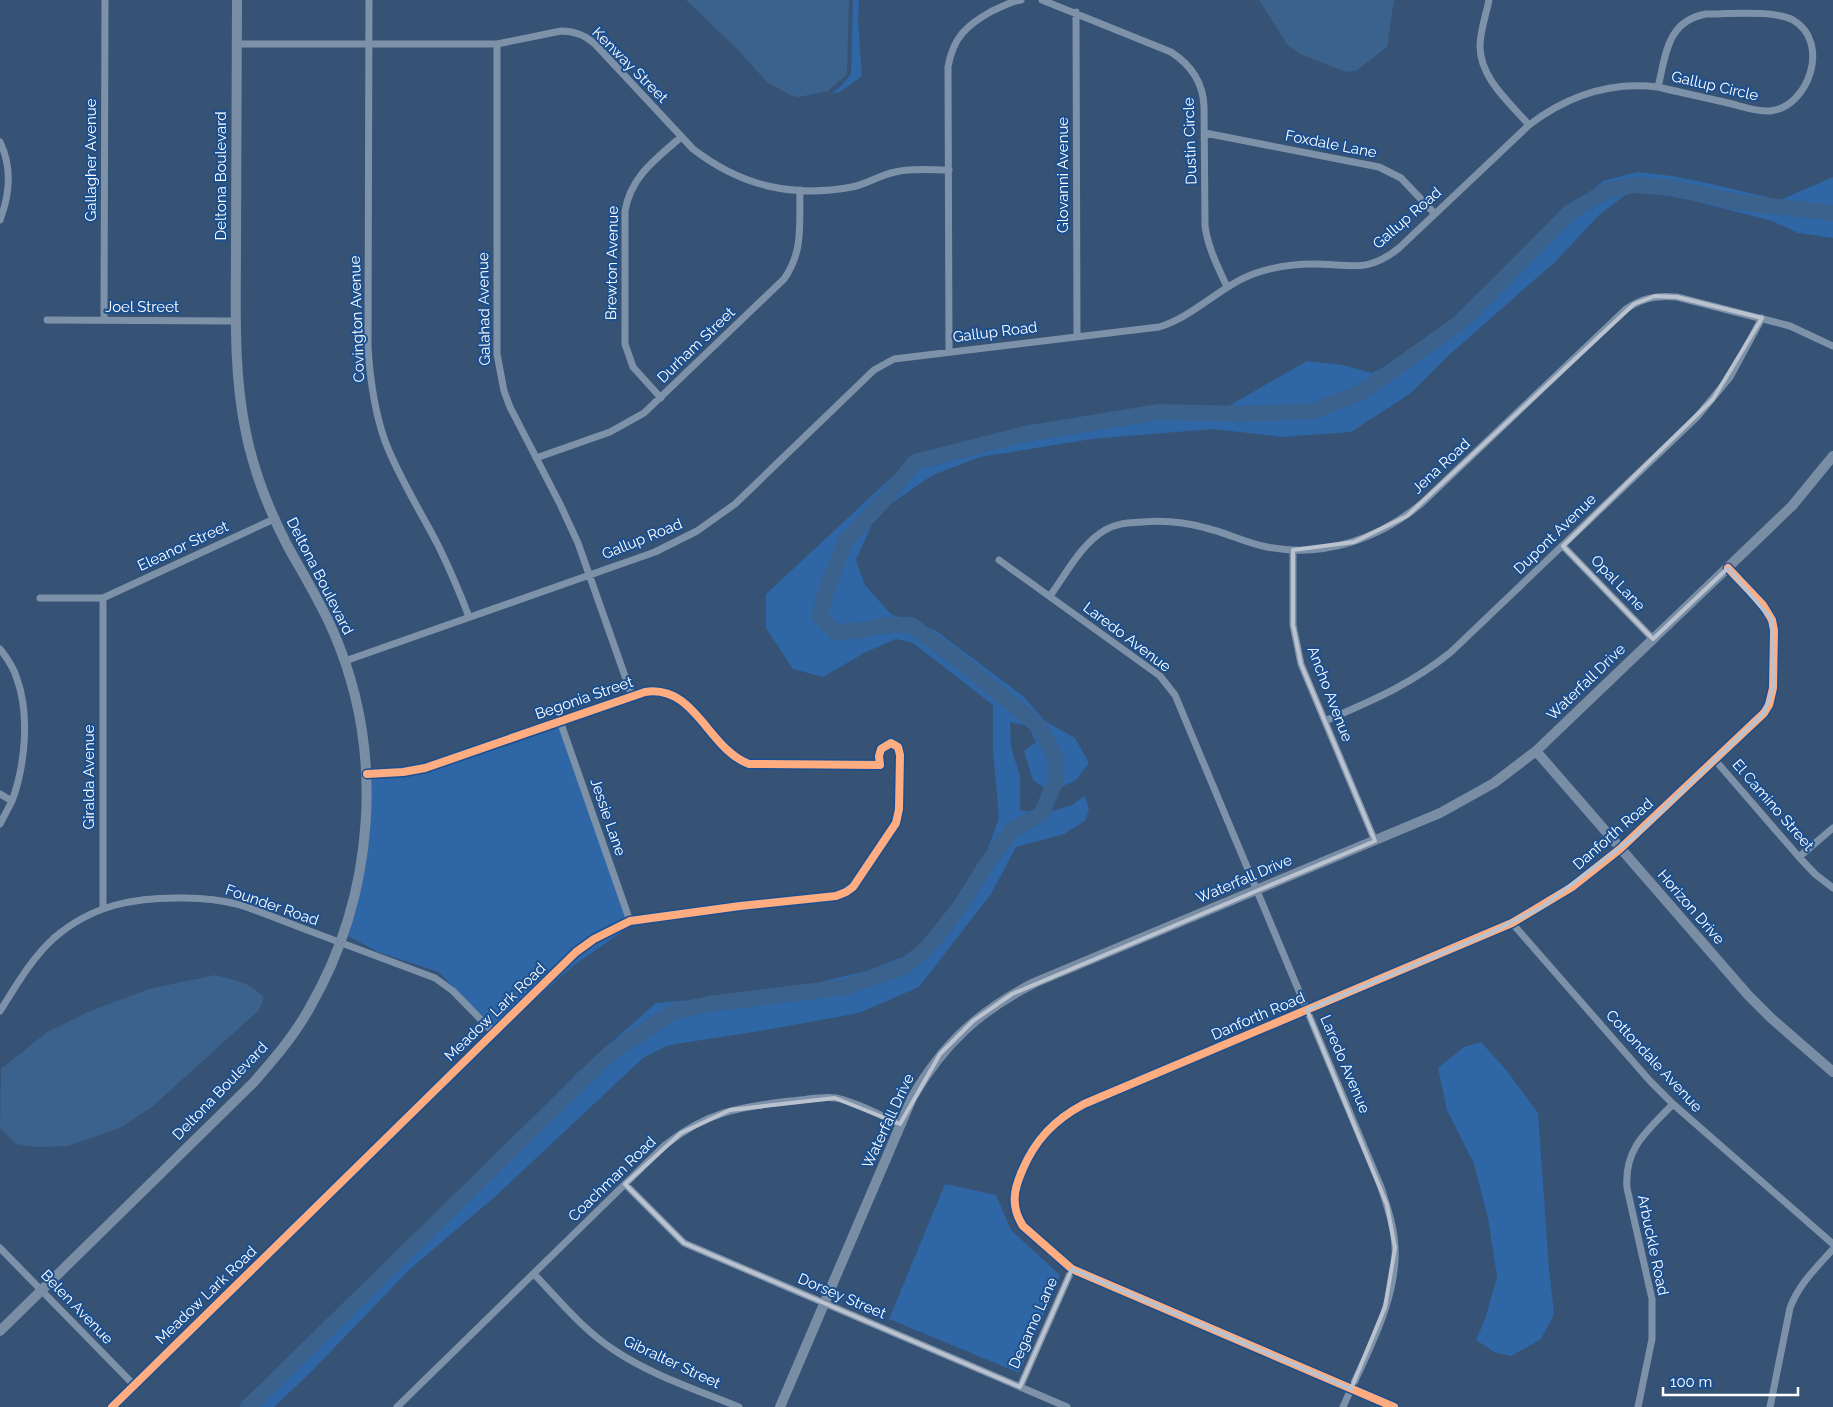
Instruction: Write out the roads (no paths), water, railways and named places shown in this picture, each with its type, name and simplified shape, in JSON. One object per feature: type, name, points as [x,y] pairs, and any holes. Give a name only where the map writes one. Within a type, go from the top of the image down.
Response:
[{"type":"street","name":"Gallagher Avenue","points":[[104,320],[105,0]]},
{"type":"street","name":"Deltona Boulevard","points":[[0,1331],[254,1082],[274,1060],[308,1011],[341,943],[357,888],[363,855],[366,826],[366,774],[360,717],[345,661],[321,603],[274,519],[256,471],[246,435],[237,374],[237,0]]},
{"type":"street","name":"Covington Avenue","points":[[369,0],[368,347],[374,398],[386,441],[395,464],[456,582],[469,617]]},
{"type":"street","points":[[950,352],[948,67],[953,48],[963,32],[976,20],[1008,4],[1021,0]]},
{"type":"street","name":"Dustin Circle","points":[[1042,0],[1076,12],[1171,52],[1182,59],[1196,76],[1204,99],[1205,226],[1211,254],[1227,286]]},
{"type":"street","points":[[1490,0],[1481,35],[1482,59],[1492,82],[1528,125]]},
{"type":"street","name":"Glovanni Avenue","points":[[1076,12],[1077,336]]},
{"type":"street","name":"Gallup Circle","points":[[1697,15],[1778,15],[1800,25],[1811,41],[1814,61],[1811,70],[1796,98],[1780,109],[1760,111],[1658,87],[1670,40],[1675,31],[1688,19],[1697,15]]},
{"type":"street","name":"Kenway Street","points":[[237,44],[497,44],[561,31],[580,34],[595,44],[681,137],[709,161],[742,179],[777,189],[800,190],[850,187],[865,184],[896,171],[948,170]]},
{"type":"street","name":"Galahad Avenue","points":[[497,44],[497,354],[504,391],[510,407],[560,504],[590,575],[632,696]]},
{"type":"street","name":"Gallup Road","points":[[345,661],[654,552],[697,531],[717,518],[750,490],[867,377],[882,365],[903,357],[1159,327],[1171,323],[1227,286],[1256,273],[1275,268],[1312,264],[1346,267],[1371,264],[1391,255],[1528,125],[1559,104],[1589,92],[1626,86],[1658,87]]},
{"type":"street","name":"Foxdale Lane","points":[[1204,133],[1379,167],[1401,178],[1435,214]]},
{"type":"street","name":"Brewton Avenue","points":[[661,398],[633,367],[625,344],[625,211],[626,201],[636,181],[681,137]]},
{"type":"street","points":[[0,142],[7,162],[9,178],[0,220]]},
{"type":"street","name":"Durham Street","points":[[536,458],[610,432],[644,412],[661,398],[784,279],[791,269],[799,246],[800,190]]},
{"type":"street","name":"Jena Road","points":[[1050,596],[1088,544],[1107,529],[1126,523],[1156,521],[1191,524],[1251,543],[1293,550],[1335,547],[1354,542],[1390,527],[1407,516],[1626,309],[1655,296],[1677,297],[1762,318],[1790,326],[1833,346]]},
{"type":"street","name":"Dupont Avenue","points":[[1325,721],[1387,694],[1432,667],[1451,652],[1697,418],[1730,377],[1762,318]]},
{"type":"street","name":"Joel Street","points":[[47,320],[236,321]]},
{"type":"street","name":"Waterfall Drive","points":[[780,1407],[912,1098],[924,1076],[940,1054],[957,1036],[991,1007],[1034,983],[1440,813],[1494,783],[1536,751],[1728,568],[1792,506],[1833,456]]},
{"type":"street","name":"Eleanor Street","points":[[40,598],[104,598],[274,519]]},
{"type":"street","name":"Opal Lane","points":[[1563,546],[1653,640]]},
{"type":"street","name":"Ancho Avenue","points":[[1293,550],[1292,605],[1296,645],[1301,664],[1375,841]]},
{"type":"street","name":"Laredo Avenue","points":[[1000,560],[1160,676],[1175,695],[1381,1187],[1392,1226],[1395,1248],[1391,1287],[1386,1307],[1343,1407]]},
{"type":"street","name":"Danforth Road","points":[[1394,1407],[1072,1269],[1023,1226],[1015,1208],[1014,1198],[1017,1183],[1029,1156],[1048,1130],[1058,1120],[1084,1104],[1512,923],[1572,887],[1620,848],[1764,713],[1769,705],[1773,688],[1774,630],[1772,620],[1763,605],[1728,568]]},
{"type":"street","name":"Giralda Avenue","points":[[103,909],[104,598]]},
{"type":"street","points":[[0,648],[17,677],[23,703],[24,748],[22,769],[12,801],[0,824]]},
{"type":"street","name":"Begonia Street","points":[[366,774],[403,772],[425,768],[652,690],[670,693],[678,698],[731,755],[748,764],[880,765],[879,756],[881,749],[891,743]]},
{"type":"street","name":"Jessie Lane","points":[[560,721],[630,921]]},
{"type":"street","name":"Meadow Lark Road","points":[[112,1407],[576,952],[611,929],[630,921],[740,906],[836,896],[854,887],[896,823],[899,809],[900,755],[898,747],[891,743]]},
{"type":"street","name":"Horizon Drive","points":[[1536,751],[1748,995],[1771,1018],[1833,1072]]},
{"type":"street","name":"El Camino Street","points":[[1715,760],[1799,857],[1815,874],[1833,888]]},
{"type":"street","points":[[0,794],[12,801]]},
{"type":"street","points":[[1799,857],[1833,828]]},
{"type":"street","name":"Founder Road","points":[[0,1011],[40,952],[68,928],[103,909],[124,902],[144,899],[201,898],[221,900],[240,905],[441,982],[453,991],[494,1033]]},
{"type":"street","name":"Cottondale Avenue","points":[[1512,923],[1643,1073],[1673,1104],[1833,1244]]},
{"type":"street","name":"Coachman Road","points":[[397,1407],[665,1145],[698,1123],[730,1110],[750,1106],[836,1098],[900,1124]]},
{"type":"street","name":"Arbuckle Road","points":[[1638,1407],[1652,1339],[1652,1299],[1627,1188],[1626,1175],[1632,1152],[1638,1141],[1673,1104]]},
{"type":"street","name":"Dorsey Street","points":[[625,1184],[684,1243],[1067,1407]]},
{"type":"street","name":"Belen Avenue","points":[[0,1248],[134,1385]]},
{"type":"street","points":[[1770,1407],[1790,1308],[1807,1277],[1833,1249]]},
{"type":"street","name":"Degamo Lane","points":[[1020,1387],[1072,1269]]},
{"type":"street","name":"Gibralter Street","points":[[534,1274],[582,1324],[614,1350],[655,1372],[739,1407]]},
{"type":"waterway","points":[[248,1407],[610,1053],[675,1011],[709,1004],[846,987],[904,967],[926,949],[960,907],[986,865],[1012,830],[1041,814],[1055,783],[1055,756],[1040,728],[956,658],[911,625],[889,625],[835,632],[820,616],[825,594],[845,542],[883,501],[915,462],[1025,434],[1159,412],[1243,414],[1313,411],[1362,392],[1462,321],[1570,212],[1609,190],[1635,185],[1673,188],[1737,202],[1833,213]]}]
